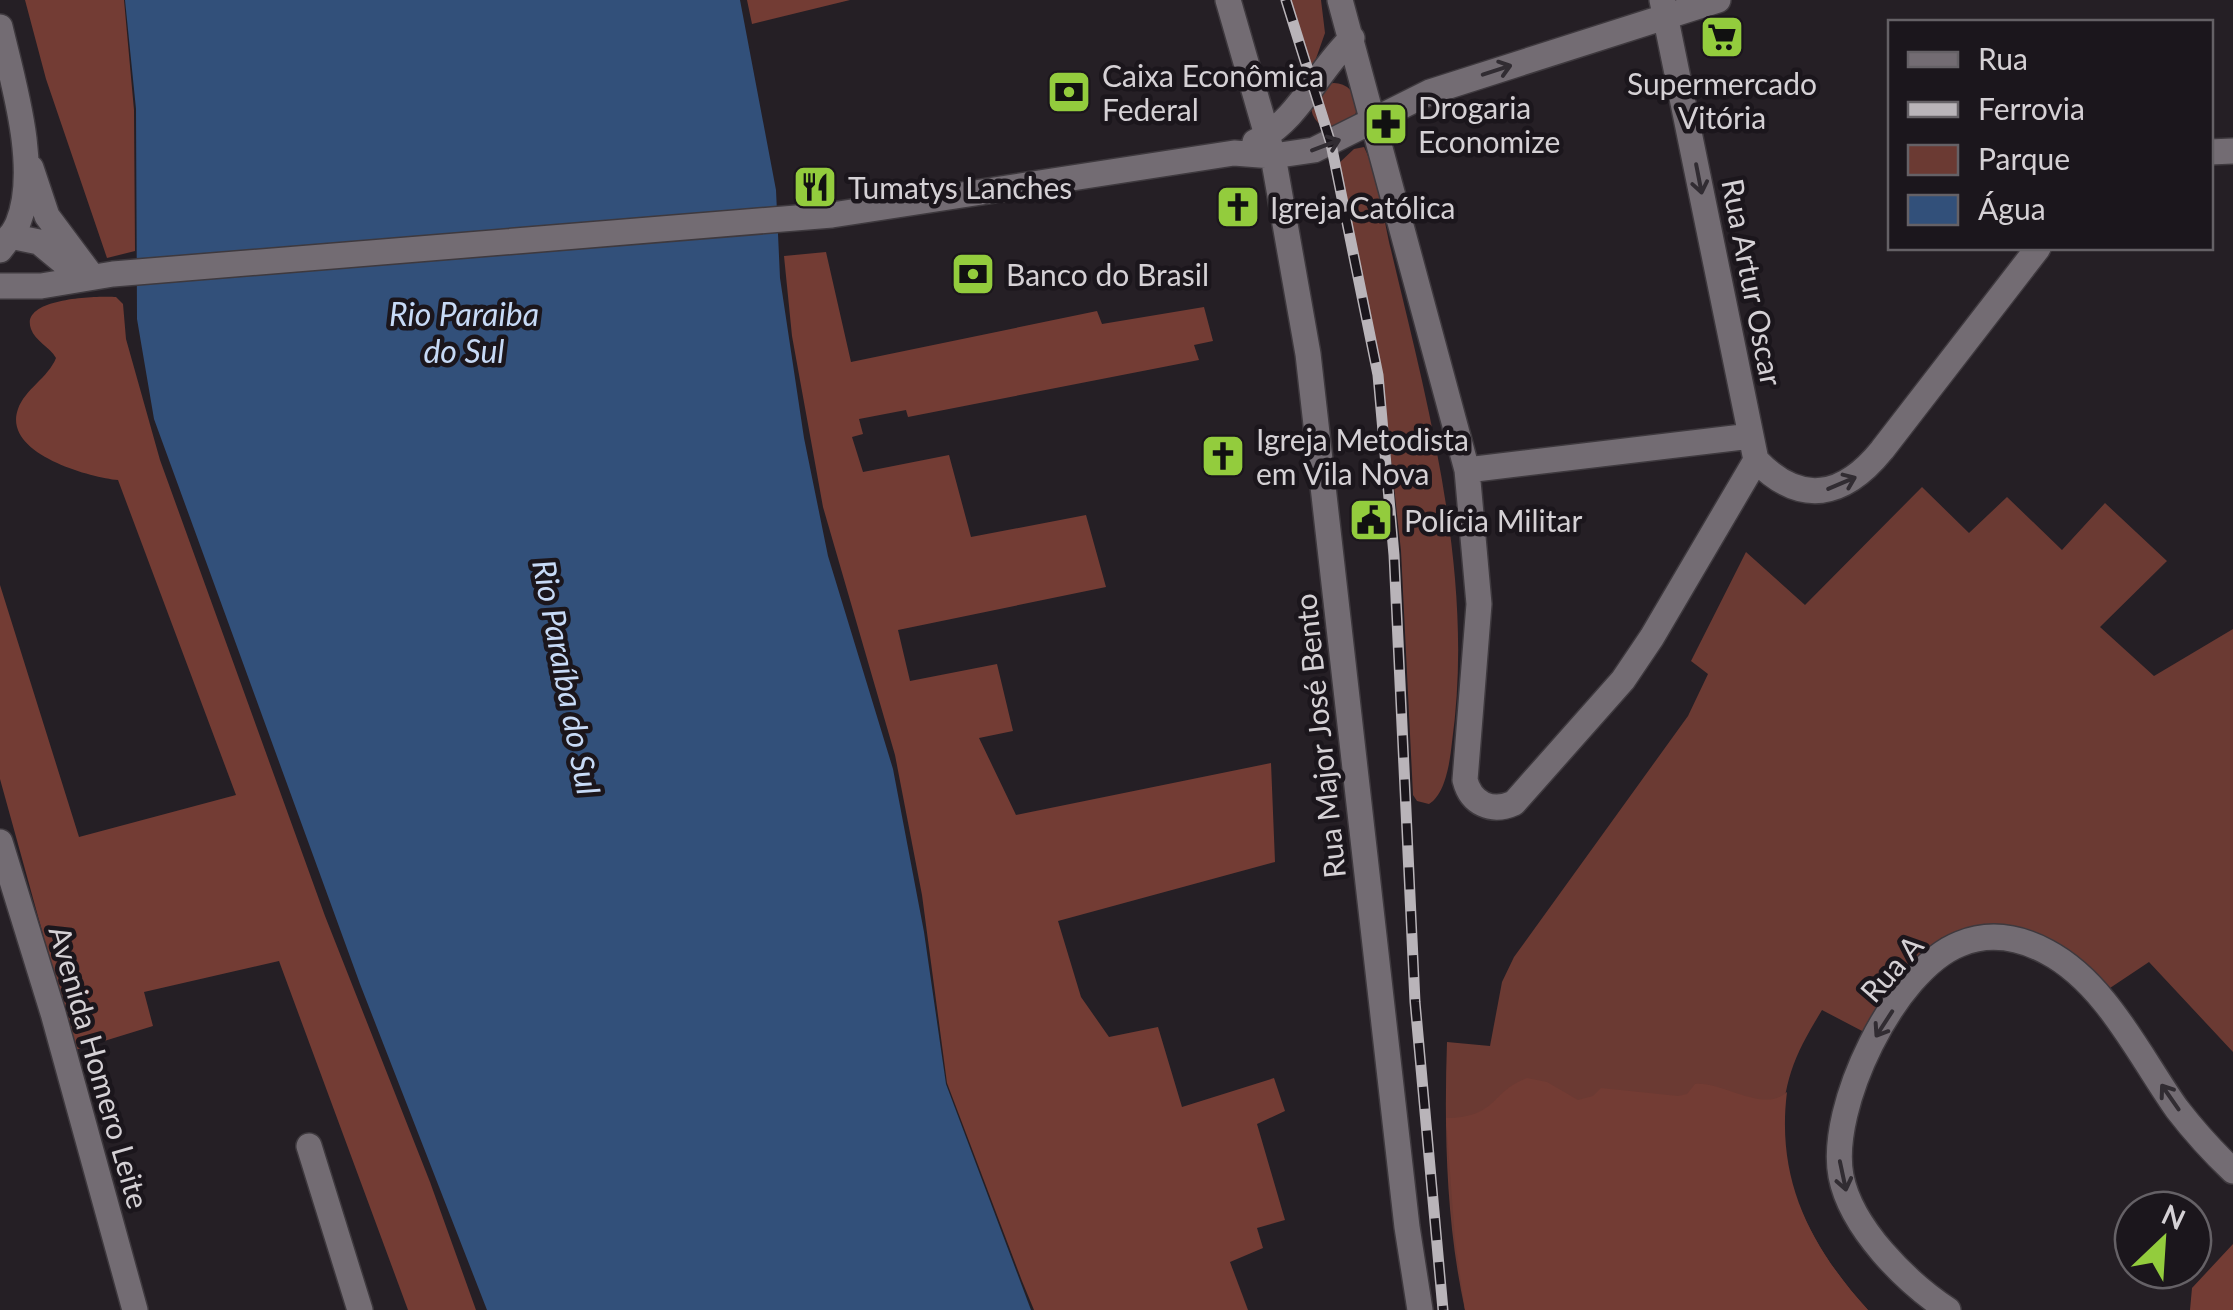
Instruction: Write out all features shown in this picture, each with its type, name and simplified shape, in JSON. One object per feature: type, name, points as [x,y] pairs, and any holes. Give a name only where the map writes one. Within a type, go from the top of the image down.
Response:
[{"type":"street","name":"Rua Major José Bento","points":[[1228,0],[1270,146],[1308,354],[1407,1227],[1420,1310]]},
{"type":"street","points":[[1340,0],[1467,470],[1479,604],[1466,785],[1477,801],[1495,808],[1514,803],[1633,666],[1753,448]]},
{"type":"street","points":[[0,286],[41,286],[103,273],[832,215],[1270,146],[1314,150],[1430,92],[1664,8],[1718,0]]},
{"type":"street","name":"Rua Artur Oscar","points":[[1664,8],[1753,448]]},
{"type":"street","points":[[0,27],[33,179],[46,216],[103,273]]},
{"type":"street","points":[[1270,146],[1324,67],[1352,38]]},
{"type":"street","points":[[24,128],[22,211],[5,243],[38,242],[70,268],[103,273]]},
{"type":"street","points":[[1753,448],[1775,478],[1799,490],[1819,491],[1854,480],[1882,450],[2036,250]]},
{"type":"street","points":[[0,271],[21,282],[41,286]]},
{"type":"street","points":[[1467,470],[1753,448]]},
{"type":"street","name":"Avenida Homero Leite","points":[[0,842],[135,1310]]},
{"type":"street","name":"Rua A","points":[[1948,1310],[1908,1279],[1869,1234],[1841,1180],[1839,1147],[1844,1112],[1864,1056],[1920,974],[1957,945],[1987,937],[2014,939],[2050,953],[2068,966],[2106,1006],[2194,1131],[2233,1171]]},
{"type":"street","points":[[309,1146],[360,1310]]},
{"type":"green space","points":[[1290,0],[1321,0],[1325,33],[1312,70]]},
{"type":"green space","points":[[1334,83],[1350,90],[1357,106],[1350,122],[1334,129],[1318,122],[1311,106],[1318,90]]},
{"type":"green space","points":[[1364,147],[1377,184],[1420,371],[1453,556],[1458,680],[1452,742],[1443,785],[1429,804],[1417,801],[1413,795],[1401,551],[1381,367],[1338,164],[1354,149]]},
{"type":"green space","points":[[1922,487],[1969,533],[2007,497],[2062,550],[2105,503],[2167,561],[2100,627],[2154,676],[2233,629],[2233,1052],[2149,962],[2107,990],[2004,927],[1974,926],[1941,938],[1864,1032],[1822,1010],[1791,1072],[1783,1137],[1797,1200],[1828,1259],[1868,1310],[1465,1310],[1448,1176],[1447,1042],[1490,1046],[1502,982],[1514,957],[1688,716],[1708,674],[1691,661],[1746,552],[1805,605]]},
{"type":"shaded area","points":[[25,0],[124,0],[134,110],[135,251],[107,258],[46,79]]},
{"type":"shaded area","points":[[747,0],[850,0],[752,24]]},
{"type":"shaded area","points":[[826,252],[851,362],[1097,311],[1102,324],[1204,307],[1213,341],[1194,345],[1199,360],[908,417],[906,410],[859,419],[863,434],[852,437],[863,472],[949,455],[971,537],[1086,515],[1106,587],[898,630],[910,681],[997,664],[1013,731],[979,738],[1016,815],[1271,763],[1275,862],[1058,921],[1081,997],[1109,1037],[1158,1027],[1182,1107],[1274,1078],[1285,1111],[1257,1124],[1285,1220],[1257,1228],[1263,1248],[1230,1262],[1248,1310],[1034,1310],[1022,1281],[947,1083],[922,895],[895,755],[823,507],[792,336],[784,256]]},
{"type":"shaded area","points":[[116,297],[123,304],[126,339],[160,460],[325,916],[476,1310],[408,1310],[279,961],[144,992],[153,1026],[75,1050],[0,779],[0,585],[79,837],[236,795],[118,480],[87,474],[51,460],[23,438],[16,425],[21,402],[56,358],[31,329],[31,318],[37,310],[63,301]]},
{"type":"shaded area","points":[[1527,1078],[1547,1082],[1578,1100],[1593,1096],[1601,1088],[1678,1096],[1687,1094],[1695,1084],[1766,1100],[1787,1092],[1787,1154],[1802,1210],[1829,1261],[1868,1310],[1465,1310],[1455,1240],[1446,1118],[1485,1109]]},
{"type":"shaded area","points":[[2233,1244],[2233,1310],[2190,1310],[2192,1290],[2213,1290],[2213,1265]]},
{"type":"water","name":"Rio Paraiba do Sul","points":[[125,0],[740,0],[776,190],[780,278],[804,438],[828,556],[893,769],[924,932],[946,1084],[1031,1310],[487,1310],[360,984],[154,419],[137,319],[136,109]]},
{"type":"railway","points":[[1286,0],[1331,144],[1378,375],[1394,555],[1415,1002],[1443,1310]]},
{"type":"place","name":"Supermercado Vitória","points":[[1722,37]]},
{"type":"place","name":"Caixa Econômica Federal","points":[[1069,92]]},
{"type":"place","name":"Drogaria Economize","points":[[1386,124]]},
{"type":"place","name":"Tumatys Lanches","points":[[815,187]]},
{"type":"place","name":"Igreja Católica","points":[[1238,207]]},
{"type":"place","name":"Banco do Brasil","points":[[973,274]]},
{"type":"place","name":"Igreja Metodista em Vila Nova","points":[[1223,456]]},
{"type":"place","name":"Polícia Militar","points":[[1371,520]]},
{"type":"water label","name":"Rio Paraíba do Sul","points":[[567,677]]}]
